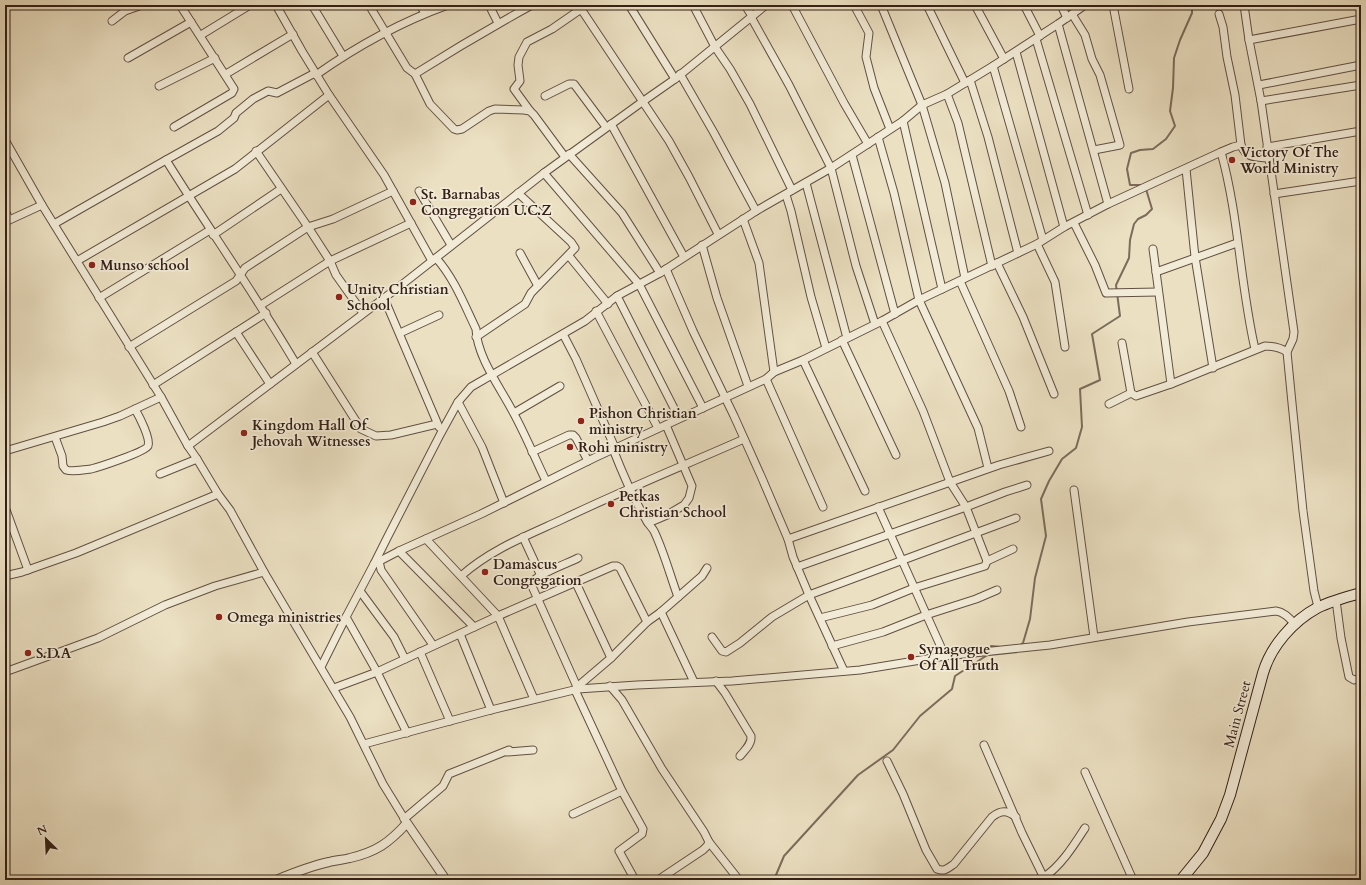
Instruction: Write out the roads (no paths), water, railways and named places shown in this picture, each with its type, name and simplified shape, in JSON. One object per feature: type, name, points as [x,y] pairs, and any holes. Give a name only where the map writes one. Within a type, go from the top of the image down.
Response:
[{"type":"main road","name":"Main Street","points":[[1181,880],[1202,853],[1221,819],[1230,795],[1264,668],[1283,637],[1295,624],[1318,608],[1336,600],[1361,593]]},
{"type":"street","points":[[112,21],[125,11],[142,5]]},
{"type":"street","points":[[174,127],[234,91],[234,87],[226,74],[180,5]]},
{"type":"street","points":[[201,35],[250,5]]},
{"type":"street","points":[[276,5],[329,95],[380,169],[411,223],[434,259],[445,268],[453,281],[476,329],[476,336],[482,354],[514,413],[546,481]]},
{"type":"street","points":[[312,5],[343,56]]},
{"type":"street","points":[[370,5],[407,68],[415,74],[430,104],[454,129],[458,130],[489,111],[495,109],[530,111]]},
{"type":"street","points":[[420,5],[425,13]]},
{"type":"street","points":[[54,224],[218,131],[234,118],[236,113],[252,99],[268,91],[277,93],[316,74],[343,56],[386,33],[425,13],[448,5]]},
{"type":"street","points":[[489,5],[498,23]]},
{"type":"street","points":[[415,74],[486,32],[498,23],[532,5]]},
{"type":"street","points":[[629,5],[714,133],[756,211]]},
{"type":"street","points":[[693,5],[715,47],[730,69],[750,104],[792,190]]},
{"type":"street","points":[[745,5],[789,85],[831,168],[856,266],[878,322],[923,411],[950,482],[966,507],[987,561]]},
{"type":"street","points":[[188,446],[384,298],[544,173],[678,77],[766,5]]},
{"type":"street","points":[[792,5],[844,103],[868,144]]},
{"type":"street","points":[[854,5],[870,33],[866,56],[874,88],[890,129]]},
{"type":"street","points":[[881,5],[922,105],[945,183],[963,280],[1009,391],[1021,427]]},
{"type":"street","points":[[927,5],[968,81],[988,138],[1018,253]]},
{"type":"street","points":[[975,5],[1004,59]]},
{"type":"street","points":[[1024,5],[1038,37],[1088,215]]},
{"type":"street","points":[[1061,5],[1085,35],[1092,59],[1100,75],[1120,145],[1094,150]]},
{"type":"street","points":[[321,667],[346,616],[377,563],[386,538],[441,433],[458,402],[471,387],[585,321],[617,296],[663,271],[718,234],[852,155],[903,121],[922,105],[947,94],[1016,52],[1085,5]]},
{"type":"street","points":[[1113,5],[1129,89]]},
{"type":"street","points":[[1244,5],[1249,40],[1262,102],[1267,147],[1294,332],[1293,339],[1287,352],[1302,511],[1318,608]]},
{"type":"street","points":[[718,234],[679,158],[627,77],[579,7],[552,29],[527,42],[519,57],[518,65],[520,81],[514,89],[567,156],[622,213],[663,271],[744,439],[788,539],[797,567],[809,595],[844,671]]},
{"type":"street","points":[[1219,14],[1223,27],[1243,150],[1250,157],[1269,158]]},
{"type":"street","points":[[1249,40],[1361,19]]},
{"type":"street","points":[[128,58],[192,22]]},
{"type":"street","points":[[1058,24],[1108,204]]},
{"type":"street","points":[[226,74],[293,34]]},
{"type":"street","points":[[1016,52],[1064,227]]},
{"type":"street","points":[[159,86],[215,58]]},
{"type":"street","points":[[1259,84],[1361,65]]},
{"type":"street","points":[[993,66],[1040,242],[1055,282],[1065,347]]},
{"type":"street","points":[[546,96],[568,84],[574,84],[609,126],[684,257]]},
{"type":"street","points":[[1262,102],[1361,85]]},
{"type":"street","points":[[947,94],[958,123],[995,264],[1026,322],[1054,394]]},
{"type":"street","points":[[76,261],[235,169],[329,95]]},
{"type":"street","points":[[903,121],[942,289]]},
{"type":"street","points":[[1267,147],[1361,131]]},
{"type":"street","points":[[878,137],[894,193],[919,300],[978,428],[988,468]]},
{"type":"street","points":[[5,140],[42,205],[153,385],[188,446],[218,494],[230,510],[264,572],[334,688],[364,744],[383,784],[405,821],[446,880]]},
{"type":"street","points":[[377,563],[399,551],[504,503],[614,448],[766,379],[774,372],[803,360],[919,300],[1040,242],[1064,227],[1108,204],[1232,147],[1242,145]]},
{"type":"street","points":[[256,151],[330,261],[336,275],[363,313]]},
{"type":"street","points":[[1221,152],[1229,185],[1249,323],[1255,350]]},
{"type":"street","points":[[852,155],[894,314]]},
{"type":"street","points":[[166,160],[211,232],[261,305],[296,364]]},
{"type":"street","points":[[1186,169],[1195,257],[1213,368]]},
{"type":"street","points":[[544,173],[639,284],[703,408]]},
{"type":"street","points":[[1274,194],[1361,181]]},
{"type":"street","points":[[806,183],[845,339],[896,455]]},
{"type":"street","points":[[99,298],[281,189]]},
{"type":"street","points":[[129,347],[236,281],[245,268],[308,228],[333,219],[393,191]]},
{"type":"street","points":[[419,191],[451,245]]},
{"type":"street","points":[[476,336],[525,304],[531,293],[569,256],[575,248],[574,245],[518,193]]},
{"type":"street","points":[[786,195],[811,297],[826,348]]},
{"type":"street","points":[[5,211],[7,221],[42,205]]},
{"type":"street","points":[[743,219],[759,263],[774,372]]},
{"type":"street","points":[[261,305],[330,261],[411,223]]},
{"type":"street","points":[[1074,223],[1095,265],[1106,293],[1158,292]]},
{"type":"street","points":[[1156,272],[1237,243]]},
{"type":"street","points":[[702,245],[717,298],[748,386]]},
{"type":"street","points":[[1153,249],[1171,384]]},
{"type":"street","points":[[520,253],[538,286]]},
{"type":"street","points":[[569,256],[608,304]]},
{"type":"street","points":[[617,296],[679,418]]},
{"type":"street","points":[[384,298],[441,433]]},
{"type":"street","points":[[596,311],[658,428]]},
{"type":"street","points":[[153,385],[266,313]]},
{"type":"street","points":[[400,333],[439,315]]},
{"type":"street","points":[[236,332],[270,384]]},
{"type":"street","points":[[563,334],[576,359],[630,489],[648,523],[654,531],[666,558],[678,597]]},
{"type":"street","points":[[1122,343],[1131,393]]},
{"type":"street","points":[[1109,404],[1131,393],[1133,395],[1139,395],[1171,384],[1255,350],[1271,346],[1282,348],[1287,352]]},
{"type":"street","points":[[312,352],[361,429],[376,436],[391,435],[437,424]]},
{"type":"street","points":[[803,360],[865,491]]},
{"type":"street","points":[[766,379],[823,507]]},
{"type":"street","points":[[514,413],[560,386]]},
{"type":"street","points":[[5,451],[103,422],[160,397]]},
{"type":"street","points":[[458,402],[482,447],[504,503]]},
{"type":"street","points":[[55,436],[66,470],[91,469],[125,458],[146,449],[148,445],[148,439],[135,408]]},
{"type":"street","points":[[648,523],[667,515],[684,505],[689,498],[692,486],[682,466],[666,425]]},
{"type":"street","points":[[532,452],[573,434],[588,461]]},
{"type":"street","points":[[461,576],[484,557],[523,538],[744,439]]},
{"type":"street","points":[[788,539],[988,468],[1049,451]]},
{"type":"street","points":[[160,474],[197,459]]},
{"type":"street","points":[[797,567],[1027,485]]},
{"type":"street","points":[[1074,490],[1094,638]]},
{"type":"street","points":[[5,576],[28,570],[76,553],[218,494]]},
{"type":"street","points":[[5,507],[28,570]]},
{"type":"street","points":[[878,507],[945,656]]},
{"type":"street","points":[[712,637],[722,651],[726,652],[740,643],[772,617],[809,595],[902,562],[1016,518]]},
{"type":"street","points":[[523,538],[540,576]]},
{"type":"street","points":[[426,539],[498,616],[534,699]]},
{"type":"street","points":[[820,618],[872,604],[914,588],[985,566],[987,561],[1013,549]]},
{"type":"street","points":[[399,551],[474,627]]},
{"type":"street","points":[[578,558],[540,576],[532,581],[531,584],[622,791],[643,829],[642,834],[619,851],[635,880]]},
{"type":"street","points":[[377,563],[433,645]]},
{"type":"street","points":[[334,688],[377,672],[498,616],[616,566],[620,568],[647,622]]},
{"type":"street","points":[[576,689],[611,658],[647,622],[661,612],[702,576],[707,568]]},
{"type":"street","points":[[5,672],[98,638],[165,605],[215,586],[264,572]]},
{"type":"street","points":[[576,583],[611,658]]},
{"type":"street","points":[[832,646],[883,632],[997,590]]},
{"type":"street","points":[[360,591],[394,637],[405,659]]},
{"type":"street","points":[[1336,600],[1341,638],[1349,678],[1354,680],[1361,678]]},
{"type":"street","points":[[364,744],[576,689],[793,677],[878,667],[945,656],[1045,646],[1188,622],[1276,611],[1281,611],[1295,624]]},
{"type":"street","points":[[661,612],[694,682]]},
{"type":"street","points":[[346,616],[377,672],[407,733]]},
{"type":"street","points":[[460,634],[492,710]]},
{"type":"street","points":[[420,652],[450,721]]},
{"type":"street","points":[[716,681],[726,693],[751,736],[752,741],[740,756]]},
{"type":"street","points":[[610,686],[617,694],[662,769],[704,832],[709,842],[739,880]]},
{"type":"street","points":[[617,694],[619,686]]},
{"type":"street","points":[[984,745],[1044,879],[1052,872],[1077,841],[1085,828]]},
{"type":"street","points":[[276,880],[318,865],[355,857],[372,851],[390,841],[405,821],[443,786],[449,774],[508,751],[533,750]]},
{"type":"street","points":[[887,760],[926,850],[937,869],[941,871],[947,870],[954,864],[992,817],[999,812],[1005,811],[1016,817]]},
{"type":"street","points":[[1085,772],[1133,880]]},
{"type":"street","points":[[573,814],[622,791]]},
{"type":"street","points":[[658,880],[703,850],[709,842]]},
{"type":"waterway","points":[[1143,185],[1130,185],[1127,169],[1131,153],[1140,150],[1153,149],[1166,139],[1175,126],[1170,111],[1173,88],[1174,58],[1192,13],[1192,5]]},
{"type":"waterway","points":[[1020,645],[1023,643],[1030,619],[1035,578],[1046,536],[1041,499],[1049,481],[1062,459],[1076,448],[1082,427],[1080,389],[1100,380],[1092,334],[1120,316],[1116,285],[1129,258],[1130,240],[1134,224],[1138,219],[1146,215],[1152,209],[1146,189]]},
{"type":"waterway","points":[[990,650],[991,646],[1002,647]]},
{"type":"waterway","points":[[769,880],[776,875],[784,856],[858,775],[893,750],[920,716],[952,689],[955,676],[989,654]]},
{"type":"place","name":"Victory Of The World Ministry","points":[[1232,160]]},
{"type":"place","name":"St. Barnabas Congregation U.C.Z","points":[[413,202]]},
{"type":"place","name":"Munso school","points":[[92,265]]},
{"type":"place","name":"Unity Christian School","points":[[339,297]]},
{"type":"place","name":"Pishon Christian ministry","points":[[581,421]]},
{"type":"place","name":"Kingdom Hall Of Jehovah Witnesses","points":[[244,433]]},
{"type":"place","name":"Rohi ministry","points":[[570,447]]},
{"type":"place","name":"Petkas Christian School","points":[[611,504]]},
{"type":"place","name":"Damascus Congregation","points":[[485,572]]},
{"type":"place","name":"Omega ministries","points":[[219,617]]},
{"type":"place","name":"S.D.A","points":[[28,653]]},
{"type":"place","name":"Synagogue Of All Truth","points":[[911,657]]}]
